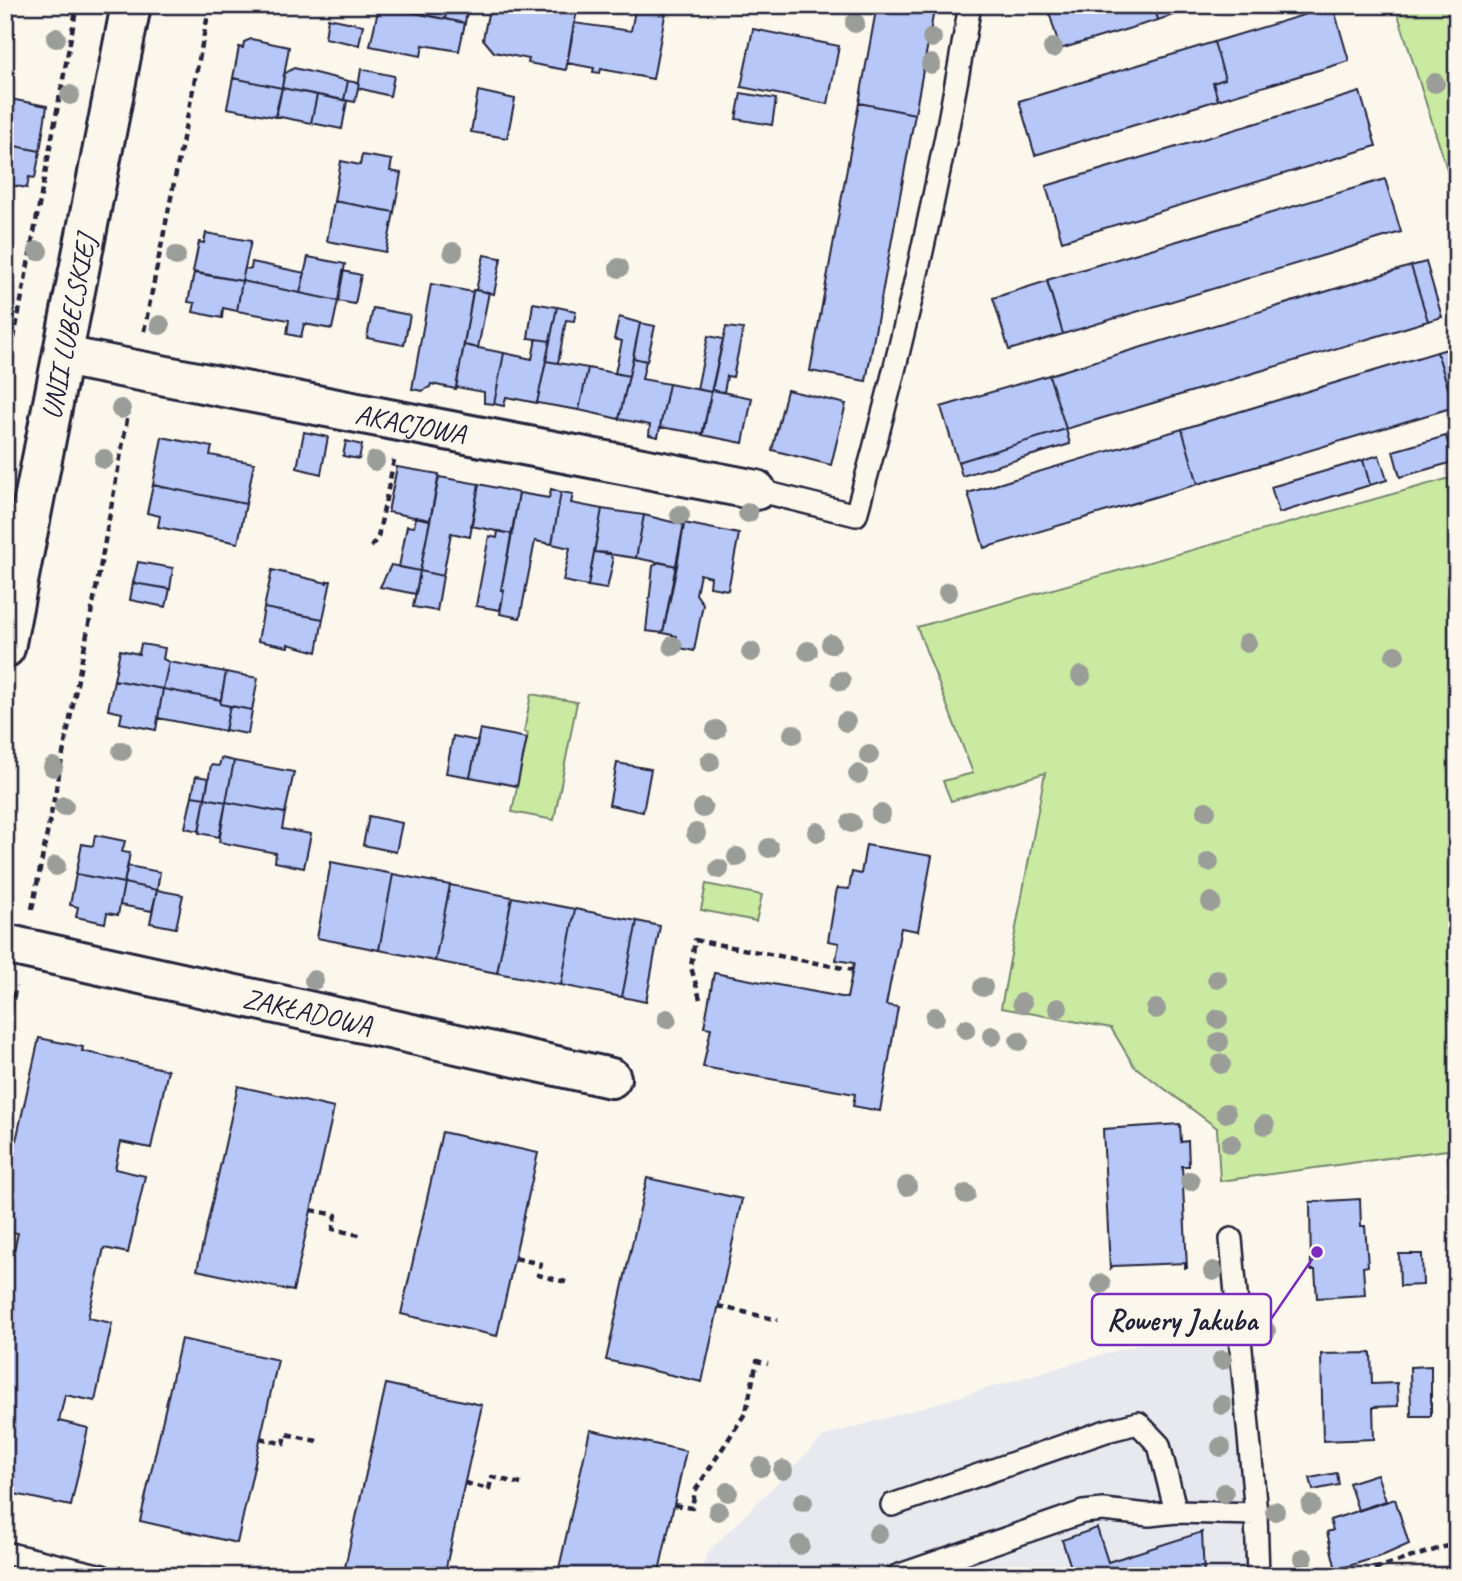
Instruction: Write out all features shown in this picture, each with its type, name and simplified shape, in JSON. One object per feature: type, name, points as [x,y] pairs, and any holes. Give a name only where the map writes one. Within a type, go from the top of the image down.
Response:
[{"type":"street","name":"UNII LUBELSKIEJ","points":[[5,648],[131,5]]},
{"type":"street","name":"AKACJOWA","points":[[63,356],[756,490]]},
{"type":"street","name":"ZAKŁADOWA","points":[[15,946],[611,1077]]},
{"type":"lane","points":[[756,490],[856,515],[890,391],[954,95],[970,5]]},
{"type":"lane","points":[[1231,1239],[1256,1514],[1258,1576]]},
{"type":"lane","points":[[892,1505],[1106,1431],[1138,1423],[1159,1446],[1176,1512]]},
{"type":"lane","points":[[897,1576],[1083,1512],[1103,1510],[1149,1515],[1176,1512],[1256,1514]]},
{"type":"lane","points":[[5,1553],[102,1576]]},
{"type":"path","points":[[5,386],[77,5]]},
{"type":"path","points":[[5,1033],[15,946],[99,574],[136,370],[210,5]]},
{"type":"path","points":[[371,547],[378,537],[401,422]]},
{"type":"path","points":[[700,999],[691,967],[695,940],[852,970]]},
{"type":"path","points":[[5,1146],[15,1148]]},
{"type":"path","points":[[311,1210],[336,1215],[332,1229],[363,1236]]},
{"type":"path","points":[[515,1258],[541,1264],[538,1275],[566,1282]]},
{"type":"path","points":[[718,1306],[778,1320]]},
{"type":"path","points":[[674,1505],[692,1508],[695,1491],[746,1412],[757,1361],[768,1364]]},
{"type":"path","points":[[260,1438],[284,1444],[286,1434],[317,1441]]},
{"type":"path","points":[[465,1483],[489,1489],[492,1477],[521,1484]]},
{"type":"path","points":[[1351,1576],[1457,1543]]},
{"type":"shaded area","points":[[1239,1315],[1256,1576],[699,1576],[708,1552],[824,1436]]},
{"type":"shaded area","points":[[5,1545],[137,1576],[5,1576]]},
{"type":"green space","points":[[1395,5],[1457,5],[1457,201]]},
{"type":"green space","points":[[1457,476],[1457,1228],[1447,1150],[1220,1181],[1217,1128],[1134,1066],[1111,1028],[1001,1008],[1045,773],[951,801],[943,781],[973,773],[917,627]]},
{"type":"green space","points":[[531,694],[577,702],[554,820],[512,812],[528,733],[524,732]]},
{"type":"green space","points":[[706,884],[762,895],[756,921],[701,910]]},
{"type":"building","points":[[380,5],[448,5],[445,19]]},
{"type":"building","points":[[448,5],[468,5],[465,23],[445,19]]},
{"type":"building","points":[[538,5],[578,5],[566,70],[528,63],[529,59],[494,52],[483,39],[489,9],[515,14]]},
{"type":"building","points":[[636,5],[667,5],[653,79],[601,69],[600,73],[593,72],[594,68],[567,63],[574,23],[631,31]]},
{"type":"building","points":[[877,5],[935,5],[915,114],[859,103]]},
{"type":"building","points":[[1047,5],[1154,5],[1158,20],[1060,49]]},
{"type":"building","points":[[1154,5],[1176,5],[1179,13],[1158,20]]},
{"type":"building","points":[[1176,5],[1206,5],[1179,13]]},
{"type":"building","points":[[379,6],[465,23],[459,51],[423,45],[421,56],[370,46]]},
{"type":"building","points":[[1333,6],[1349,61],[1218,100],[1213,83],[1225,79],[1214,42]]},
{"type":"building","points":[[328,18],[363,25],[359,45],[325,38]]},
{"type":"building","points":[[753,29],[839,46],[828,104],[741,87]]},
{"type":"building","points":[[251,39],[289,47],[282,88],[233,78],[239,47],[243,48],[244,42]]},
{"type":"building","points":[[1214,42],[1225,79],[1213,83],[1218,100],[1035,155],[1019,101]]},
{"type":"building","points":[[294,68],[348,81],[344,100],[282,88],[284,74]]},
{"type":"building","points":[[361,69],[394,76],[390,96],[358,88]]},
{"type":"building","points":[[233,78],[282,88],[276,117],[227,108]]},
{"type":"building","points":[[348,81],[359,83],[355,102],[344,100]]},
{"type":"building","points":[[282,88],[317,95],[311,123],[275,116]]},
{"type":"building","points":[[478,91],[515,99],[507,138],[471,132]]},
{"type":"building","points":[[1360,92],[1376,146],[1062,241],[1046,186]]},
{"type":"building","points":[[741,93],[776,99],[772,125],[736,119]]},
{"type":"building","points":[[317,95],[347,101],[342,129],[311,123]]},
{"type":"building","points":[[5,98],[47,106],[40,151],[5,144]]},
{"type":"building","points":[[859,103],[915,114],[866,381],[810,371]]},
{"type":"building","points":[[5,144],[40,151],[35,178],[29,177],[27,188],[5,184]]},
{"type":"building","points":[[362,155],[392,160],[390,171],[401,173],[394,212],[334,201],[341,161],[360,165]]},
{"type":"building","points":[[1385,179],[1401,232],[1063,334],[1047,280]]},
{"type":"building","points":[[334,201],[394,212],[386,252],[327,241]]},
{"type":"building","points":[[206,233],[251,241],[242,281],[193,272],[199,242],[204,243]]},
{"type":"building","points":[[484,255],[501,258],[494,294],[476,290]]},
{"type":"building","points":[[308,257],[345,264],[338,301],[300,293]]},
{"type":"building","points":[[252,262],[305,273],[300,293],[242,281],[245,268],[251,269]]},
{"type":"building","points":[[1426,262],[1442,317],[1428,321],[1411,266]]},
{"type":"building","points":[[1411,266],[1428,321],[1066,429],[1049,375]]},
{"type":"building","points":[[343,271],[361,275],[355,304],[338,301]]},
{"type":"building","points":[[194,273],[242,281],[237,311],[223,308],[222,318],[193,312],[195,303],[188,302]]},
{"type":"building","points":[[242,281],[338,301],[332,329],[304,324],[301,337],[287,334],[289,320],[237,311]]},
{"type":"building","points":[[1047,281],[1063,334],[1009,350],[993,298]]},
{"type":"building","points":[[431,284],[473,292],[456,389],[431,384],[422,391],[412,389]]},
{"type":"building","points":[[473,290],[489,292],[478,348],[464,345]]},
{"type":"building","points":[[533,303],[557,307],[550,341],[528,338]]},
{"type":"building","points":[[557,307],[576,311],[574,321],[566,320],[558,363],[546,361]]},
{"type":"building","points":[[373,308],[410,315],[404,345],[367,338]]},
{"type":"building","points":[[619,317],[640,323],[629,376],[615,373],[622,341],[614,339]]},
{"type":"building","points":[[640,323],[655,326],[647,361],[633,358]]},
{"type":"building","points":[[726,327],[743,329],[733,377],[727,376],[724,392],[712,390]]},
{"type":"building","points":[[708,336],[723,339],[711,392],[697,389]]},
{"type":"building","points":[[536,339],[550,341],[537,403],[506,397],[504,406],[494,404],[504,353],[532,359]]},
{"type":"building","points":[[464,345],[504,353],[494,404],[484,403],[484,392],[456,387]]},
{"type":"building","points":[[1457,346],[1457,416],[1437,352]]},
{"type":"building","points":[[1437,352],[1454,407],[1198,484],[1182,429]]},
{"type":"building","points":[[633,358],[646,361],[642,379],[669,384],[658,437],[649,435],[650,425],[619,419]]},
{"type":"building","points":[[546,361],[588,368],[579,410],[537,403]]},
{"type":"building","points":[[588,368],[629,376],[619,419],[579,410]]},
{"type":"building","points":[[1049,375],[1066,429],[958,462],[941,407]]},
{"type":"building","points":[[669,384],[711,392],[703,434],[660,427]]},
{"type":"building","points":[[712,390],[752,398],[743,443],[702,435]]},
{"type":"building","points":[[787,390],[846,404],[831,465],[772,450]]},
{"type":"building","points":[[1066,429],[1070,444],[962,476],[958,462]]},
{"type":"building","points":[[1182,429],[1198,484],[984,548],[968,493]]},
{"type":"building","points":[[304,432],[328,437],[321,474],[297,468]]},
{"type":"building","points":[[1446,436],[1453,462],[1400,477],[1393,451]]},
{"type":"building","points":[[162,437],[212,447],[210,455],[254,463],[246,504],[153,485]]},
{"type":"building","points":[[346,441],[362,445],[359,459],[343,456]]},
{"type":"building","points":[[1379,455],[1387,480],[1370,485],[1363,460]]},
{"type":"building","points":[[1363,460],[1370,485],[1279,513],[1271,487]]},
{"type":"building","points":[[397,467],[439,474],[430,520],[388,512]]},
{"type":"building","points":[[439,477],[479,484],[470,537],[451,533],[443,576],[420,571]]},
{"type":"building","points":[[479,484],[519,493],[512,534],[471,526]]},
{"type":"building","points":[[153,485],[246,504],[238,543],[158,527],[160,516],[147,513]]},
{"type":"building","points":[[551,489],[561,492],[552,544],[535,541],[520,618],[500,614],[504,590],[501,590],[519,493],[549,498]]},
{"type":"building","points":[[561,492],[573,494],[571,503],[602,509],[588,586],[563,581],[570,548],[552,544]]},
{"type":"building","points":[[602,509],[644,515],[636,558],[594,552]]},
{"type":"building","points":[[644,515],[684,525],[677,566],[636,558]]},
{"type":"building","points":[[416,517],[430,520],[420,571],[399,567],[407,526],[414,527]]},
{"type":"building","points":[[684,523],[739,534],[728,590],[710,587],[711,577],[700,574],[696,594],[703,604],[694,651],[676,647],[677,636],[663,633]]},
{"type":"building","points":[[498,531],[512,534],[501,590],[504,590],[500,610],[476,606],[489,536],[497,538]]},
{"type":"building","points":[[594,552],[610,553],[613,562],[607,589],[588,586]]},
{"type":"building","points":[[138,562],[173,568],[170,589],[133,583]]},
{"type":"building","points":[[659,562],[677,566],[663,633],[646,631],[653,566]]},
{"type":"building","points":[[391,565],[420,571],[416,594],[380,587]]},
{"type":"building","points":[[272,570],[327,583],[331,581],[323,619],[264,608]]},
{"type":"building","points":[[420,571],[443,576],[437,611],[413,607]]},
{"type":"building","points":[[133,583],[170,589],[166,607],[130,600]]},
{"type":"building","points":[[264,608],[323,619],[317,652],[288,644],[288,647],[258,641]]},
{"type":"building","points":[[141,644],[165,648],[163,659],[169,662],[163,689],[114,680],[120,650],[139,654]]},
{"type":"building","points":[[169,662],[226,672],[221,700],[163,689]]},
{"type":"building","points":[[226,672],[258,678],[252,710],[220,704]]},
{"type":"building","points":[[114,680],[163,689],[156,730],[120,723],[122,713],[108,710]]},
{"type":"building","points":[[163,689],[221,700],[220,704],[230,706],[225,731],[158,718]]},
{"type":"building","points":[[230,706],[252,710],[248,734],[225,730]]},
{"type":"building","points":[[480,729],[527,738],[517,786],[470,777]]},
{"type":"building","points":[[453,736],[478,741],[470,777],[446,773]]},
{"type":"building","points":[[221,758],[234,761],[226,802],[205,798],[211,765],[219,766]]},
{"type":"building","points":[[234,761],[294,772],[285,813],[226,802]]},
{"type":"building","points":[[617,763],[651,769],[643,812],[609,805]]},
{"type":"building","points":[[196,776],[209,778],[205,798],[192,796]]},
{"type":"building","points":[[192,796],[205,798],[199,831],[185,828]]},
{"type":"building","points":[[205,798],[226,802],[219,837],[199,833]]},
{"type":"building","points":[[226,802],[285,813],[282,829],[311,834],[304,868],[275,862],[276,853],[219,842]]},
{"type":"building","points":[[369,816],[402,823],[396,852],[363,845]]},
{"type":"building","points":[[95,835],[125,841],[122,852],[130,853],[124,883],[76,874],[82,844],[93,846]]},
{"type":"building","points":[[866,845],[932,856],[918,931],[901,928],[886,1005],[898,1007],[880,1111],[853,1106],[855,1094],[703,1067],[711,1028],[704,1027],[714,973],[847,998],[854,963],[836,960],[839,943],[828,941],[837,888],[849,889],[852,872],[861,874]]},
{"type":"building","points":[[331,862],[393,874],[379,950],[317,938]]},
{"type":"building","points":[[128,866],[160,872],[157,890],[124,883]]},
{"type":"building","points":[[76,874],[124,883],[118,915],[107,913],[105,923],[76,917],[78,907],[70,905]]},
{"type":"building","points":[[393,874],[450,885],[435,961],[379,950]]},
{"type":"building","points":[[124,883],[157,890],[152,911],[120,905]]},
{"type":"building","points":[[450,885],[512,897],[497,973],[435,961]]},
{"type":"building","points":[[157,890],[183,895],[176,928],[150,923]]},
{"type":"building","points":[[512,897],[575,909],[561,985],[497,973]]},
{"type":"building","points":[[575,909],[637,921],[622,997],[561,985]]},
{"type":"building","points":[[637,921],[660,926],[646,1002],[622,997]]},
{"type":"building","points":[[39,1038],[83,1047],[82,1051],[168,1070],[151,1148],[121,1142],[115,1169],[145,1176],[128,1253],[104,1248],[88,1318],[112,1323],[95,1401],[65,1395],[59,1421],[88,1428],[71,1506],[5,1492],[5,1289],[18,1233],[5,1231],[5,1190]]},
{"type":"building","points":[[238,1086],[334,1108],[293,1291],[197,1270]]},
{"type":"building","points":[[1180,1124],[1181,1142],[1188,1141],[1189,1166],[1182,1166],[1187,1268],[1185,1263],[1113,1266],[1110,1269],[1103,1129]]},
{"type":"building","points":[[442,1132],[538,1153],[497,1336],[401,1314]]},
{"type":"building","points":[[647,1178],[742,1199],[702,1382],[606,1360]]},
{"type":"building","points":[[1360,1199],[1361,1226],[1365,1226],[1368,1266],[1363,1267],[1365,1295],[1317,1298],[1315,1270],[1311,1270],[1310,1202]]},
{"type":"building","points":[[1399,1254],[1422,1254],[1423,1285],[1400,1286]]},
{"type":"building","points":[[181,1339],[278,1360],[237,1543],[140,1521]]},
{"type":"building","points":[[1371,1353],[1372,1384],[1397,1383],[1398,1406],[1373,1407],[1374,1439],[1323,1441],[1321,1354]]},
{"type":"building","points":[[1431,1366],[1431,1416],[1411,1416],[1410,1367]]},
{"type":"building","points":[[386,1384],[482,1405],[444,1576],[384,1576],[345,1567]]},
{"type":"building","points":[[590,1430],[686,1451],[658,1576],[571,1576],[558,1573]]},
{"type":"building","points":[[1337,1473],[1339,1485],[1313,1490],[1310,1478]]},
{"type":"building","points":[[1377,1474],[1386,1501],[1358,1510],[1349,1483]]},
{"type":"building","points":[[1395,1499],[1409,1544],[1336,1570],[1327,1532],[1333,1530],[1330,1520]]},
{"type":"building","points":[[1097,1528],[1108,1562],[1202,1532],[1204,1576],[1063,1576],[1073,1573],[1062,1540]]},
{"type":"place","name":"Rowery Jakuba","points":[[1317,1252]]}]
